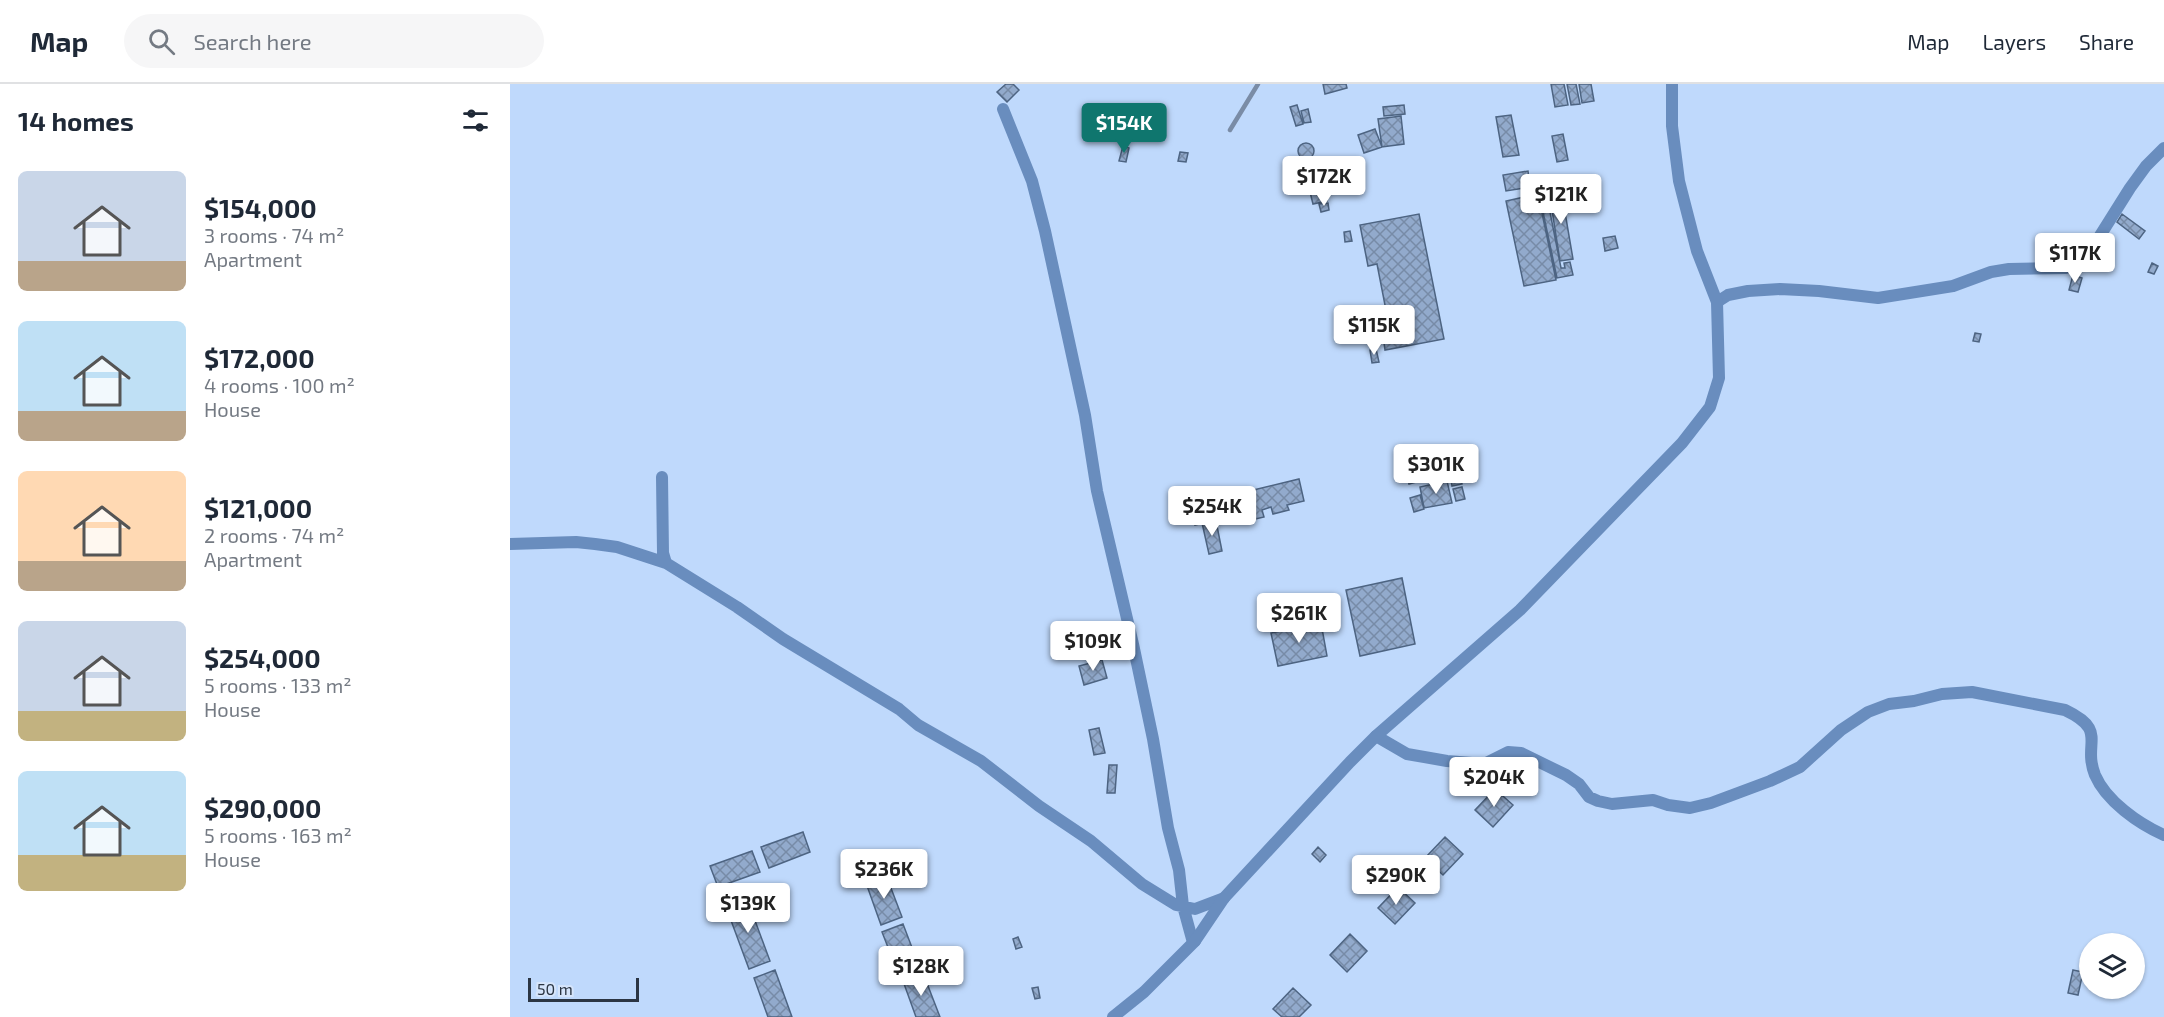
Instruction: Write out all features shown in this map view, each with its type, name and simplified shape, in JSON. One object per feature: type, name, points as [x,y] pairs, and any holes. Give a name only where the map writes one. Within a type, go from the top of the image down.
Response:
[{"type":"street","points":[[1113,1017],[1144,992],[1195,941],[1224,898],[1350,762],[1376,736],[1520,610],[1682,442],[1710,407],[1719,378],[1717,302],[1697,251],[1679,181],[1672,126],[1672,84]]},
{"type":"street","points":[[1003,110],[1032,181],[1045,231],[1080,392],[1097,491],[1153,739],[1168,828],[1179,870],[1183,906],[1192,939],[1195,941]]},
{"type":"street","points":[[1717,302],[1728,295],[1780,289],[1878,298],[1953,286],[1991,272],[2009,269],[2066,268],[2086,258],[2130,188],[2146,166],[2164,148]]},
{"type":"street","points":[[662,477],[663,554],[666,563]]},
{"type":"street","points":[[510,544],[576,542],[595,544],[616,547],[666,563],[783,639],[899,709],[918,725],[981,760],[1039,806],[1091,841],[1142,884],[1176,905],[1195,909],[1224,898]]},
{"type":"street","points":[[1376,736],[1407,754],[1447,761],[1484,764],[1508,753],[1521,753],[1566,775],[1579,784],[1589,797],[1598,801],[1612,804],[1653,800],[1690,808],[1711,803],[1770,781],[1800,766],[1840,730],[1868,712],[1889,704],[1942,694],[1972,692],[2065,710],[2086,722],[2093,740],[2091,762],[2103,789],[2137,819],[2152,830],[2164,835]]},
{"type":"building","points":[[1006,84],[1013,84],[1019,90],[1007,102],[997,92]]},
{"type":"building","points":[[1323,84],[1346,84],[1347,88],[1325,94]]},
{"type":"building","points":[[1551,84],[1564,84],[1568,105],[1555,107]]},
{"type":"building","points":[[1567,84],[1576,84],[1580,104],[1571,105]]},
{"type":"building","points":[[1579,84],[1591,84],[1594,101],[1582,103]]},
{"type":"building","points":[[1297,105],[1303,124],[1296,126],[1290,107]]},
{"type":"building","points":[[1404,105],[1405,114],[1384,116],[1383,107]]},
{"type":"building","points":[[1308,109],[1311,122],[1304,123],[1301,111]]},
{"type":"building","points":[[1511,115],[1519,155],[1503,157],[1496,117]]},
{"type":"building","points":[[1401,116],[1404,144],[1382,147],[1378,119]]},
{"type":"building","points":[[1375,129],[1382,147],[1364,153],[1358,135]]},
{"type":"building","points":[[1563,134],[1568,160],[1557,162],[1552,136]]},
{"type":"building","points":[[1306,143],[1314,151],[1306,159],[1298,151]]},
{"type":"building","points":[[1123,146],[1129,148],[1126,162],[1119,161]]},
{"type":"building","points":[[1180,152],[1188,153],[1186,162],[1178,161]]},
{"type":"building","points":[[1528,171],[1530,187],[1506,191],[1503,175]]},
{"type":"building","points":[[1322,177],[1327,201],[1313,204],[1307,180]]},
{"type":"building","points":[[1561,189],[1573,259],[1560,261],[1549,191]]},
{"type":"building","points":[[1538,194],[1556,280],[1524,286],[1506,201]]},
{"type":"building","points":[[1547,197],[1561,268],[1565,268],[1564,263],[1570,262],[1573,275],[1557,278],[1540,198]]},
{"type":"building","points":[[1328,203],[1329,210],[1321,212],[1319,204]]},
{"type":"building","points":[[1419,214],[1444,339],[1385,350],[1384,343],[1392,341],[1377,264],[1368,266],[1360,225]]},
{"type":"building","points":[[2122,214],[2145,231],[2139,239],[2117,222]]},
{"type":"building","points":[[1350,231],[1352,241],[1345,242],[1344,232]]},
{"type":"building","points":[[1615,236],[1618,248],[1605,251],[1603,238]]},
{"type":"building","points":[[2152,263],[2158,266],[2154,274],[2148,272]]},
{"type":"building","points":[[2073,275],[2082,278],[2078,292],[2069,290]]},
{"type":"building","points":[[1975,333],[1981,334],[1979,342],[1973,341]]},
{"type":"building","points":[[1376,349],[1379,362],[1372,363],[1370,350]]},
{"type":"building","points":[[1454,447],[1459,469],[1447,472],[1445,462],[1417,468],[1420,481],[1409,484],[1403,459]]},
{"type":"building","points":[[1459,471],[1462,484],[1452,486],[1450,473]]},
{"type":"building","points":[[1299,479],[1304,501],[1287,505],[1289,510],[1273,514],[1271,507],[1262,510],[1264,517],[1234,524],[1233,516],[1195,525],[1191,505]]},
{"type":"building","points":[[1447,481],[1452,503],[1424,508],[1420,487]]},
{"type":"building","points":[[1462,487],[1465,499],[1456,501],[1453,489]]},
{"type":"building","points":[[1420,495],[1424,509],[1414,512],[1410,498]]},
{"type":"building","points":[[1216,521],[1222,551],[1209,554],[1202,523]]},
{"type":"building","points":[[1402,578],[1415,644],[1360,656],[1346,590]]},
{"type":"building","points":[[1321,623],[1327,656],[1278,666],[1271,633]]},
{"type":"building","points":[[1102,660],[1107,678],[1084,685],[1079,666]]},
{"type":"building","points":[[1099,728],[1105,753],[1094,755],[1089,730]]},
{"type":"building","points":[[1109,765],[1117,765],[1115,793],[1107,793]]},
{"type":"building","points":[[1495,789],[1513,805],[1493,827],[1475,810]]},
{"type":"building","points":[[803,832],[810,852],[769,868],[761,847]]},
{"type":"building","points":[[1445,837],[1463,854],[1443,875],[1425,858]]},
{"type":"building","points":[[1318,847],[1326,855],[1320,862],[1312,854]]},
{"type":"building","points":[[752,851],[760,872],[718,887],[710,866]]},
{"type":"building","points":[[886,875],[902,917],[881,925],[866,883]]},
{"type":"building","points":[[1398,887],[1415,903],[1395,924],[1378,908]]},
{"type":"building","points":[[747,899],[770,961],[749,969],[726,907]]},
{"type":"building","points":[[903,924],[919,966],[898,973],[882,932]]},
{"type":"building","points":[[1350,934],[1367,951],[1347,972],[1330,955]]},
{"type":"building","points":[[1018,937],[1022,947],[1016,949],[1013,939]]},
{"type":"building","points":[[775,970],[792,1017],[768,1017],[754,978]]},
{"type":"building","points":[[2073,970],[2079,971],[2078,995],[2068,993]]},
{"type":"building","points":[[923,973],[940,1017],[916,1017],[903,981]]},
{"type":"building","points":[[1038,987],[1040,998],[1035,999],[1032,988]]},
{"type":"building","points":[[1293,988],[1311,1005],[1299,1017],[1282,1017],[1273,1009]]},
{"type":"railway","points":[[1230,130],[1258,84]]}]
